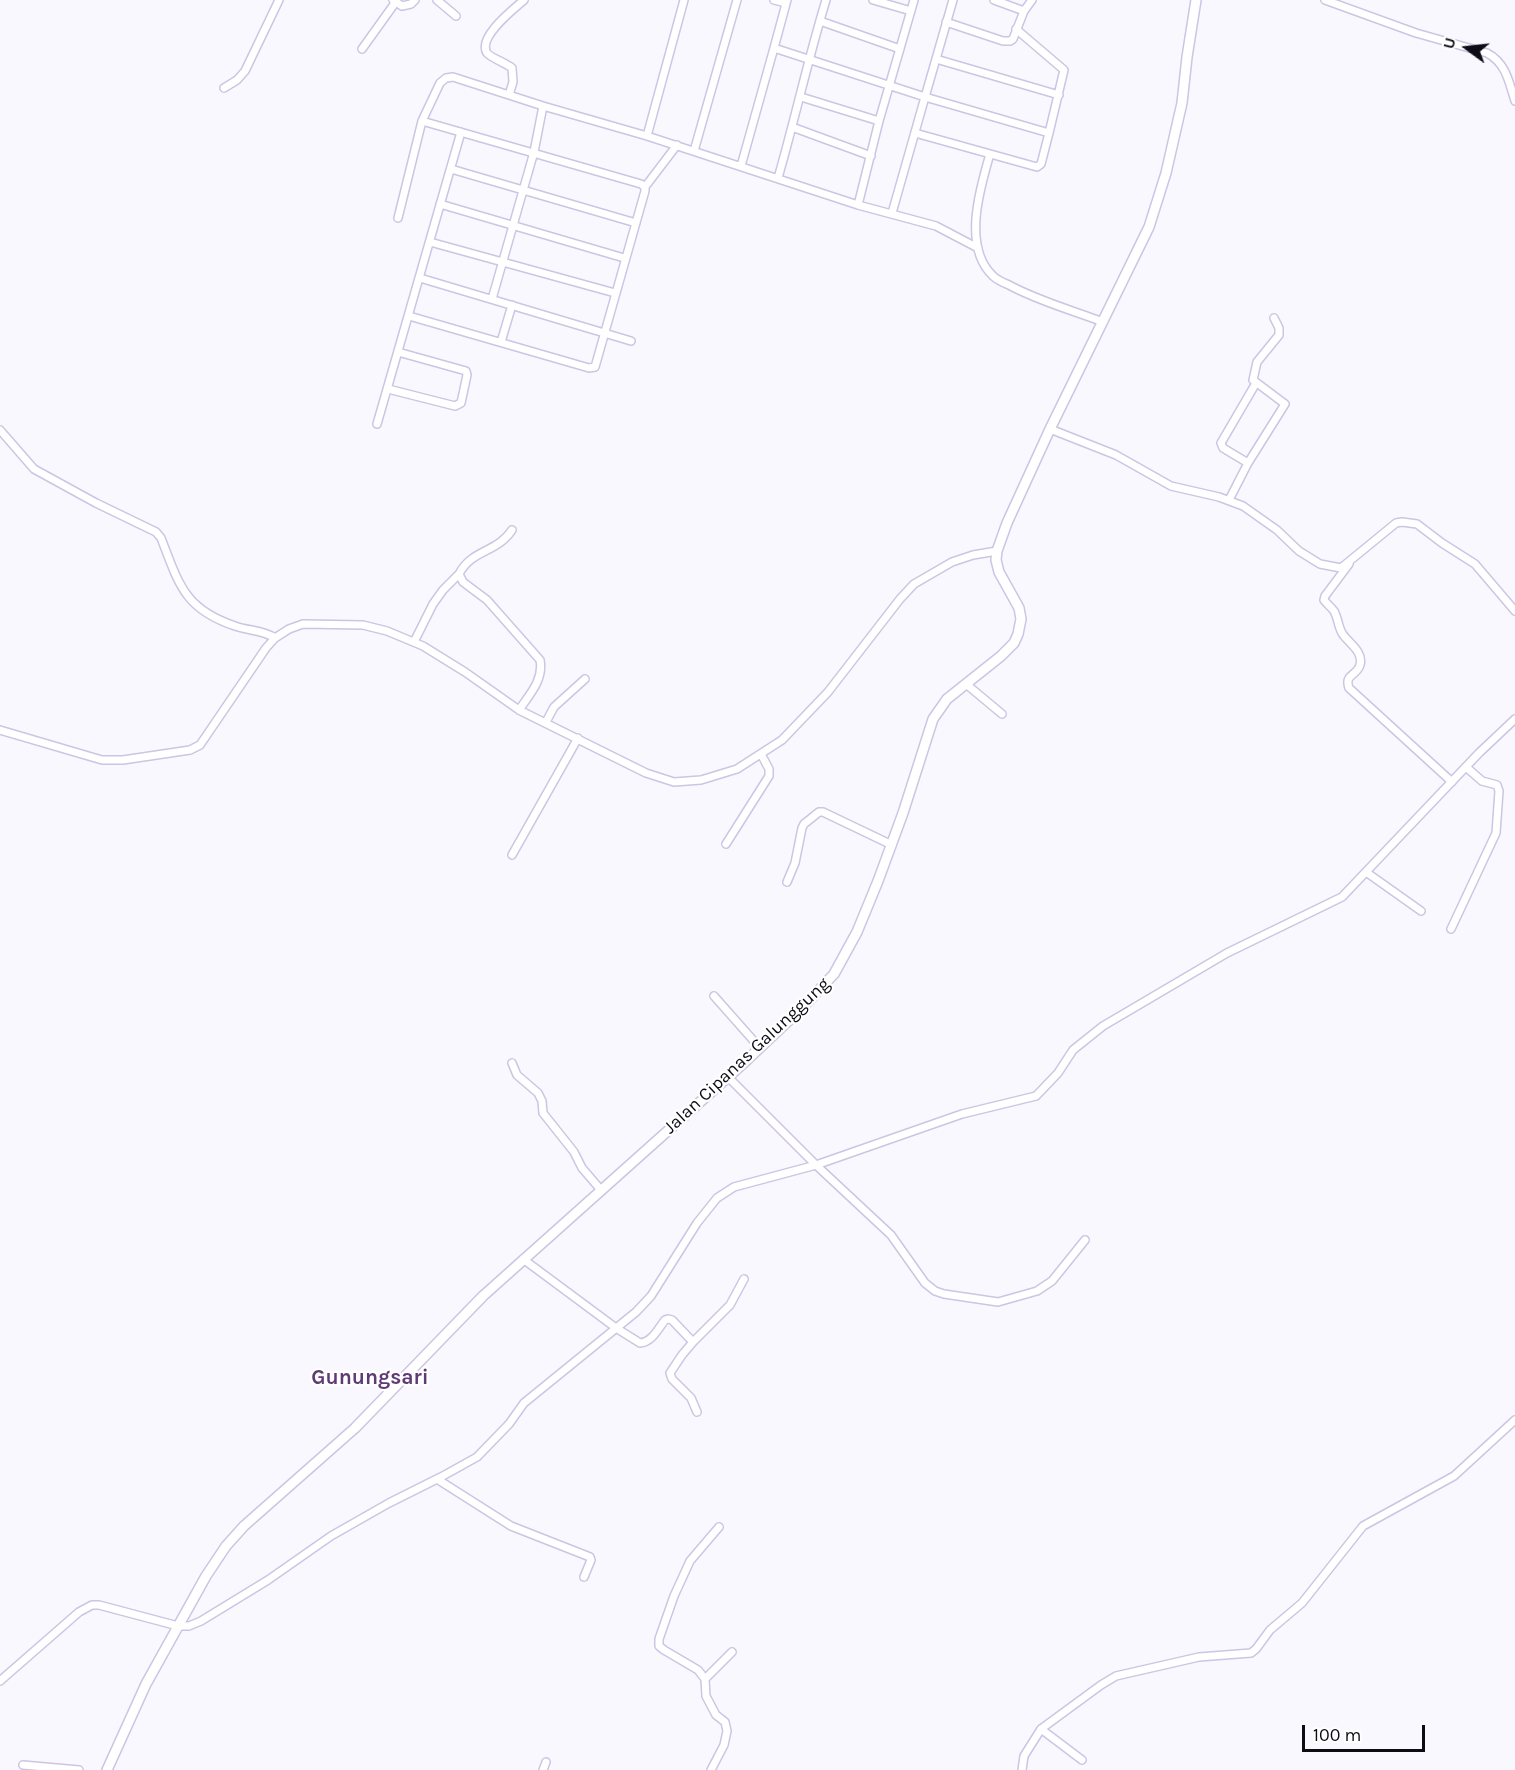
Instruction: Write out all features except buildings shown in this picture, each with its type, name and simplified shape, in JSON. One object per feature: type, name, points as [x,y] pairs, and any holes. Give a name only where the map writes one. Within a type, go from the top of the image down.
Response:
[{"type":"street","points":[[224,88],[237,80],[245,71],[279,0]]},
{"type":"street","points":[[362,49],[394,1],[406,6],[415,0]]},
{"type":"street","points":[[437,0],[456,16]]},
{"type":"street","points":[[509,95],[513,82],[512,68],[489,55],[486,51],[487,41],[495,26],[524,0]]},
{"type":"street","points":[[647,136],[684,0]]},
{"type":"street","points":[[694,151],[737,0]]},
{"type":"street","points":[[741,166],[786,2],[774,0]]},
{"type":"street","points":[[778,178],[826,0]]},
{"type":"street","points":[[873,0],[911,11]]},
{"type":"street","points":[[858,205],[879,121],[914,0]]},
{"type":"street","points":[[892,213],[953,0]]},
{"type":"street","points":[[994,0],[1024,11]]},
{"type":"street","points":[[946,22],[1007,42],[1013,39],[1024,11],[1032,0]]},
{"type":"street","points":[[0,730],[102,760],[123,760],[190,750],[200,745],[275,638],[303,624],[363,625],[387,631],[423,646],[519,710],[646,773],[674,782],[701,780],[737,769],[782,740],[828,693],[914,584],[952,562],[973,555],[997,551],[1007,523],[1050,429],[1149,226],[1166,173],[1182,103],[1197,0]]},
{"type":"street","points":[[1325,0],[1416,33],[1487,53],[1503,67],[1515,101]]},
{"type":"street","points":[[820,21],[900,49]]},
{"type":"street","points":[[915,133],[1037,167],[1041,164],[1064,70],[1016,29]]},
{"type":"street","points":[[774,48],[925,97],[1049,133]]},
{"type":"street","points":[[936,59],[1059,95]]},
{"type":"street","points":[[398,218],[422,121],[440,83],[446,78],[453,77],[647,136],[858,205],[936,226],[978,248]]},
{"type":"street","points":[[801,96],[879,121]]},
{"type":"street","points":[[492,300],[534,152],[543,106]]},
{"type":"street","points":[[422,121],[534,152],[645,187]]},
{"type":"street","points":[[792,128],[871,156]]},
{"type":"street","points":[[378,424],[461,132]]},
{"type":"street","points":[[409,316],[592,368],[596,364],[645,187],[677,146]]},
{"type":"street","points":[[990,154],[976,221],[978,248],[986,268],[994,278],[1022,292],[1103,322]]},
{"type":"street","points":[[451,169],[636,223]]},
{"type":"street","points":[[440,204],[624,258]]},
{"type":"street","points":[[430,242],[615,293]]},
{"type":"street","points":[[420,278],[631,341]]},
{"type":"street","points":[[501,342],[512,305]]},
{"type":"street","points":[[1229,500],[1248,463],[1285,404],[1252,380],[1259,358],[1279,335],[1279,328],[1274,318]]},
{"type":"street","points":[[388,389],[455,406],[461,403],[466,371],[398,352]]},
{"type":"street","points":[[1248,463],[1223,448],[1221,443],[1256,383]]},
{"type":"street","points":[[1050,429],[1116,455],[1171,486],[1229,500],[1242,506],[1277,530],[1299,551],[1320,564],[1341,568],[1396,523],[1413,522],[1475,564],[1515,611]]},
{"type":"street","points":[[0,430],[34,469],[156,532],[161,538],[180,586],[204,611],[225,623],[268,633],[275,638]]},
{"type":"street","points":[[414,642],[433,604],[459,574],[466,562],[502,543],[512,530]]},
{"type":"street","name":"Jalan Cipanas Galunggung","points":[[106,1770],[141,1694],[206,1576],[226,1546],[244,1526],[355,1428],[483,1296],[760,1048],[834,974],[857,932],[887,843],[903,813],[933,719],[947,699],[1001,656],[1014,643],[1018,634],[1021,620],[1019,608],[999,572],[996,560],[997,551]]},
{"type":"street","points":[[1354,558],[1324,600],[1334,611],[1341,632],[1355,647],[1360,660],[1360,666],[1349,677],[1349,688],[1452,782]]},
{"type":"street","points":[[459,574],[463,582],[487,600],[540,660],[539,679],[519,710]]},
{"type":"street","points":[[546,722],[554,707],[585,679]]},
{"type":"street","points":[[966,684],[1002,714]]},
{"type":"street","points":[[0,1681],[79,1612],[92,1605],[181,1621],[189,1626],[201,1621],[268,1580],[331,1536],[477,1457],[509,1424],[525,1403],[636,1312],[651,1296],[697,1223],[717,1198],[734,1186],[816,1165],[962,1114],[1036,1096],[1058,1073],[1073,1050],[1103,1026],[1227,953],[1342,897],[1515,719]]},
{"type":"street","points":[[512,855],[578,738]]},
{"type":"street","points":[[726,844],[769,776],[769,769],[761,754]]},
{"type":"street","points":[[1451,929],[1493,842],[1497,826],[1497,785],[1482,781],[1466,767]]},
{"type":"street","points":[[787,882],[795,863],[802,828],[819,812],[887,843]]},
{"type":"street","points":[[1366,872],[1421,911]]},
{"type":"street","points":[[714,996],[760,1048]]},
{"type":"street","points":[[512,1063],[517,1075],[538,1093],[542,1101],[543,1113],[574,1152],[582,1168],[601,1190]]},
{"type":"street","points":[[728,1077],[816,1165],[891,1234],[925,1283],[940,1293],[998,1302],[1036,1291],[1052,1281],[1085,1240]]},
{"type":"street","points":[[524,1259],[636,1342],[644,1343],[650,1340],[668,1319],[672,1320],[693,1342]]},
{"type":"street","points":[[697,1412],[691,1398],[672,1379],[670,1373],[693,1342],[730,1305],[744,1279]]},
{"type":"street","points":[[1022,1770],[1024,1756],[1041,1729],[1116,1676],[1199,1657],[1251,1653],[1270,1630],[1302,1603],[1363,1526],[1454,1476],[1515,1420]]},
{"type":"street","points":[[438,1479],[511,1526],[590,1557],[591,1560],[584,1577]]},
{"type":"street","points":[[711,1770],[724,1744],[727,1731],[724,1722],[716,1715],[706,1696],[705,1679],[698,1670],[664,1650],[659,1646],[659,1640],[674,1596],[690,1561],[719,1527]]},
{"type":"street","points":[[705,1679],[732,1652]]},
{"type":"street","points":[[1041,1729],[1082,1760]]},
{"type":"street","points":[[23,1765],[79,1770]]},
{"type":"district","name":"Gunungsari","points":[[370,1378]]}]
